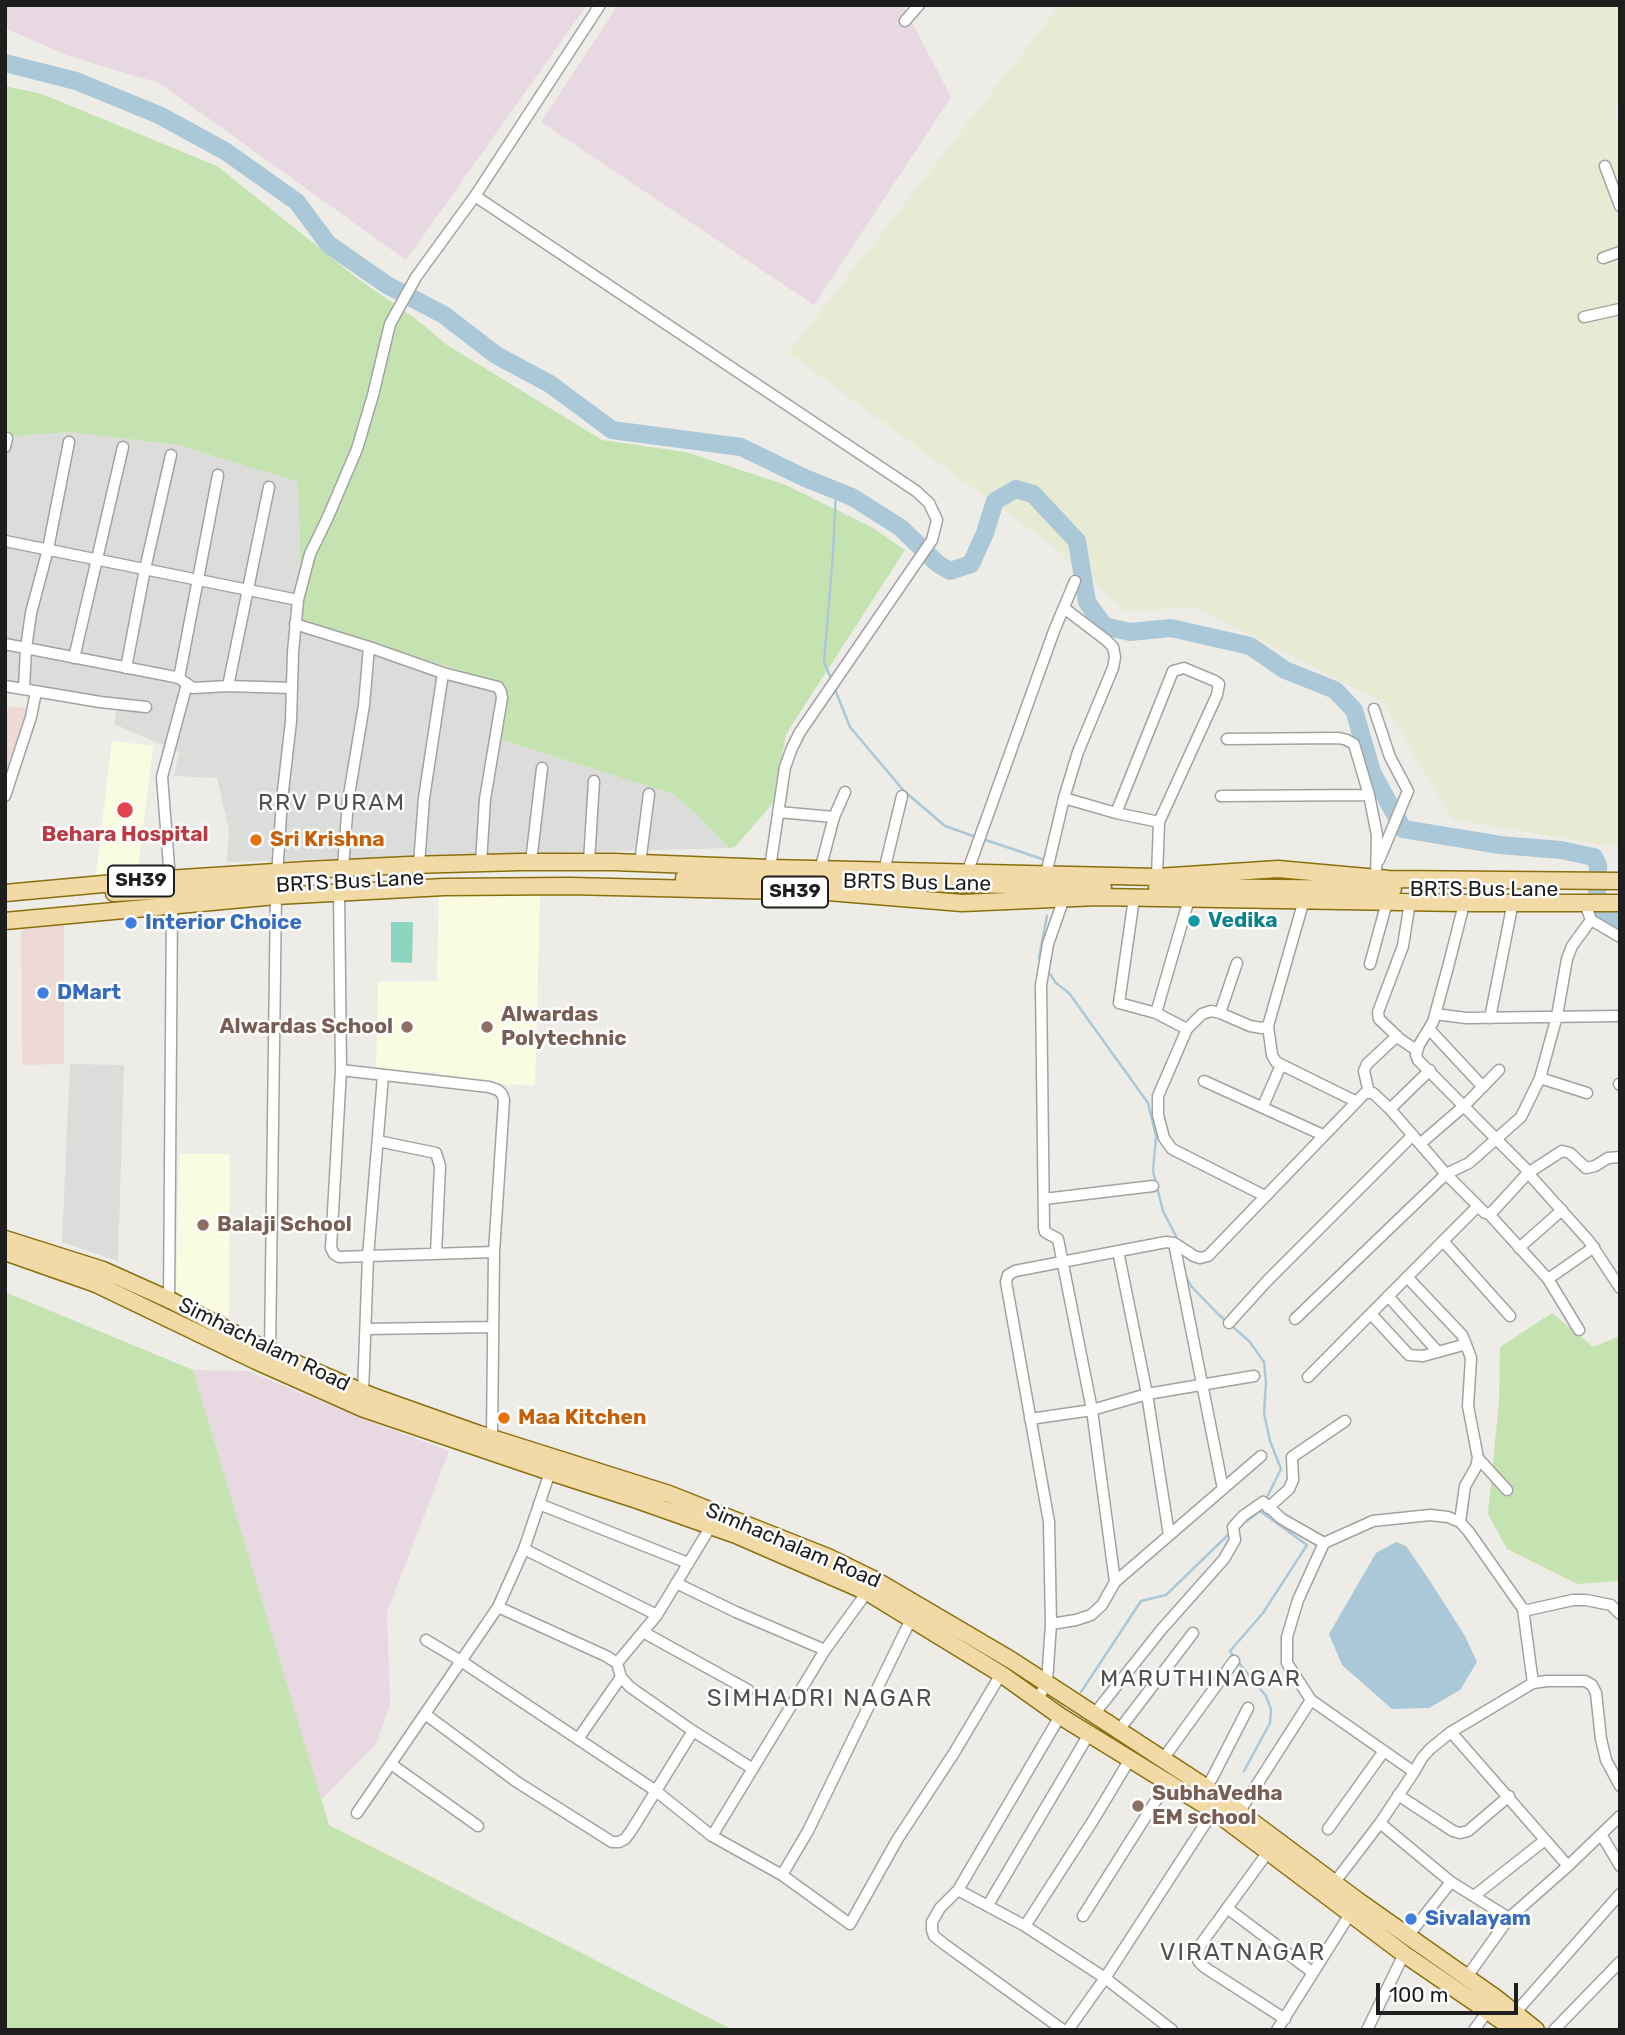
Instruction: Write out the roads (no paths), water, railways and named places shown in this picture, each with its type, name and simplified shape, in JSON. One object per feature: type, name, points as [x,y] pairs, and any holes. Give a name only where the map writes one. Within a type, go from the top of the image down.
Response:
[{"type":"main road","name":"SH39","points":[[5,920],[172,906],[277,885],[343,868],[531,862],[1157,877],[1278,869],[1376,873],[1585,895],[1620,903]]},
{"type":"main road","name":"BRTS Bus Lane","points":[[5,902],[100,894],[472,877],[727,878],[1585,895],[1620,891]]},
{"type":"main road","name":"SH39","points":[[5,893],[170,879],[277,885],[339,892],[444,887],[569,886],[838,893],[939,902],[1135,898],[1462,903],[1513,902],[1585,895],[1620,881]]},
{"type":"main road","name":"Simhachalam Road","points":[[5,1240],[103,1270],[170,1300],[366,1399],[492,1438],[552,1464],[669,1494],[816,1552],[871,1586],[1047,1682],[1095,1713],[1207,1788],[1218,1805],[1240,1811],[1329,1889],[1408,1936],[1466,1978],[1492,2005],[1515,2022],[1536,2030]]},
{"type":"main road","points":[[5,1252],[74,1275],[256,1361],[552,1464],[637,1500],[711,1526],[830,1574],[871,1586],[911,1619],[1001,1674],[1060,1716],[1167,1783],[1218,1805],[1268,1852],[1329,1889],[1350,1914],[1404,1954],[1492,2005]]},
{"type":"street","points":[[270,1352],[277,885],[298,600],[310,554],[357,449],[390,324],[416,277],[475,196],[600,5]]},
{"type":"street","points":[[905,21],[919,5]]},
{"type":"street","points":[[1605,166],[1620,206]]},
{"type":"street","points":[[475,196],[916,491],[929,503],[937,520],[932,540],[792,748],[785,767],[770,868]]},
{"type":"street","points":[[1603,258],[1620,252]]},
{"type":"street","points":[[1584,317],[1620,309]]},
{"type":"street","points":[[24,689],[26,648],[34,603],[48,549],[69,442]]},
{"type":"street","points":[[74,657],[123,447]]},
{"type":"street","points":[[126,668],[171,456]]},
{"type":"street","points":[[170,879],[162,777],[183,681],[197,579],[218,475]]},
{"type":"street","points":[[228,686],[269,487]]},
{"type":"street","points":[[5,541],[298,600]]},
{"type":"street","points":[[967,873],[1075,581]]},
{"type":"street","points":[[1046,874],[1064,797],[1078,752],[1113,668],[1115,657],[1113,647],[1106,640],[1063,608]]},
{"type":"street","points":[[295,624],[443,673],[498,687],[501,692],[485,799],[481,863]]},
{"type":"street","points":[[5,644],[126,668],[183,681],[199,688],[292,688]]},
{"type":"street","points":[[343,868],[348,801],[364,705],[369,647]]},
{"type":"street","points":[[1116,813],[1173,671],[1184,668],[1219,684],[1159,822],[1157,877]]},
{"type":"street","points":[[419,864],[424,799],[443,673]]},
{"type":"street","points":[[5,686],[146,707]]},
{"type":"street","points":[[5,796],[31,717],[36,692]]},
{"type":"street","points":[[1374,709],[1390,757],[1408,794],[1376,873]]},
{"type":"street","points":[[1227,739],[1339,738],[1354,744],[1377,835],[1376,873]]},
{"type":"street","points":[[531,862],[542,768]]},
{"type":"street","points":[[589,862],[594,781]]},
{"type":"street","points":[[820,870],[834,817],[845,792]]},
{"type":"street","points":[[640,863],[649,794]]},
{"type":"street","points":[[1221,796],[1369,795]]},
{"type":"street","points":[[884,871],[902,796]]},
{"type":"street","points":[[1064,797],[1116,813],[1159,822]]},
{"type":"street","points":[[778,812],[834,817]]},
{"type":"street","points":[[339,892],[341,1070],[331,1248],[339,1257],[494,1252]]},
{"type":"street","points":[[1585,895],[1591,920],[1620,937]]},
{"type":"street","points":[[1064,898],[1048,944],[1041,985],[1044,1228],[1045,1232],[1058,1239],[1092,1410],[1115,1583]]},
{"type":"street","points":[[1135,898],[1119,1003],[1156,1013],[1187,1028]]},
{"type":"street","points":[[1156,1013],[1189,899]]},
{"type":"street","points":[[1304,900],[1268,1026],[1272,1055],[1281,1065],[1355,1101]]},
{"type":"street","points":[[1370,964],[1387,902]]},
{"type":"street","points":[[1410,902],[1403,946],[1378,1012],[1379,1020],[1416,1050]]},
{"type":"street","points":[[1490,1018],[1513,902]]},
{"type":"street","points":[[1462,903],[1457,934],[1435,1014],[1416,1050],[1418,1060],[1525,1168],[1594,1248],[1620,1288]]},
{"type":"street","points":[[163,1316],[170,1300],[172,906]]},
{"type":"street","points":[[1295,1319],[1446,1174],[1469,1164],[1521,1117],[1540,1078],[1557,1016],[1567,959],[1572,946],[1591,920]]},
{"type":"street","points":[[1220,1013],[1237,963]]},
{"type":"street","points":[[1265,1196],[1172,1149],[1164,1138],[1158,1115],[1158,1096],[1187,1028],[1202,1014],[1211,1011],[1250,1026],[1268,1026]]},
{"type":"street","points":[[1435,1014],[1466,1018],[1620,1016]]},
{"type":"street","points":[[1429,1029],[1483,1087]]},
{"type":"street","points":[[1368,1093],[1364,1072],[1367,1065],[1396,1036]]},
{"type":"street","points":[[1264,1104],[1281,1065]]},
{"type":"street","points":[[341,1070],[489,1087],[502,1094],[504,1100],[494,1252],[492,1438]]},
{"type":"street","points":[[1390,1109],[1430,1070]]},
{"type":"street","points":[[1420,1144],[1464,1106],[1499,1070]]},
{"type":"street","points":[[366,1399],[369,1256],[383,1076]]},
{"type":"street","points":[[1540,1078],[1587,1093]]},
{"type":"street","points":[[1204,1081],[1323,1135]]},
{"type":"street","points":[[1038,1699],[1047,1682],[1051,1624],[1049,1522],[1006,1282],[1008,1275],[1015,1271],[1166,1242],[1200,1258],[1208,1256],[1355,1101],[1368,1093],[1376,1096],[1390,1109],[1446,1174],[1489,1214],[1548,1279],[1579,1330]]},
{"type":"street","points":[[1229,1323],[1267,1281],[1413,1135]]},
{"type":"street","points":[[378,1141],[432,1150],[439,1158],[436,1254]]},
{"type":"street","points":[[1489,1214],[1528,1173],[1562,1151],[1570,1153],[1586,1168],[1595,1166],[1608,1157],[1620,1157]]},
{"type":"street","points":[[1044,1199],[1153,1186]]},
{"type":"street","points":[[1308,1377],[1478,1206]]},
{"type":"street","points":[[1519,1248],[1562,1210]]},
{"type":"street","points":[[1443,1241],[1510,1316]]},
{"type":"street","points":[[1174,1244],[1223,1489]]},
{"type":"street","points":[[1548,1279],[1594,1248]]},
{"type":"street","points":[[1118,1251],[1147,1394],[1169,1535]]},
{"type":"street","points":[[1407,1277],[1459,1331],[1471,1358],[1468,1406],[1478,1458],[1465,1486],[1460,1522]]},
{"type":"street","points":[[1388,1296],[1438,1353]]},
{"type":"street","points":[[1371,1314],[1409,1354],[1423,1356],[1438,1353],[1461,1347],[1465,1342]]},
{"type":"street","points":[[366,1329],[493,1327]]},
{"type":"street","points":[[1030,1419],[1092,1410],[1147,1394],[1254,1376]]},
{"type":"street","points":[[1095,1713],[1161,1630],[1224,1559],[1235,1535],[1233,1527],[1243,1516],[1266,1505],[1289,1489],[1293,1479],[1292,1457],[1345,1421]]},
{"type":"street","points":[[1051,1624],[1091,1615],[1102,1605],[1115,1583],[1261,1456]]},
{"type":"street","points":[[1478,1458],[1507,1490]]},
{"type":"street","points":[[357,1813],[498,1607],[524,1549],[552,1464]]},
{"type":"street","points":[[540,1504],[688,1563]]},
{"type":"street","points":[[1266,1505],[1298,1529],[1325,1543]]},
{"type":"street","points":[[1414,1772],[1311,1700],[1287,1663],[1287,1637],[1298,1600],[1325,1543],[1373,1521],[1430,1515],[1448,1517],[1460,1522],[1523,1609],[1534,1683]]},
{"type":"street","points":[[617,1663],[657,1615],[711,1526]]},
{"type":"street","points":[[524,1549],[657,1615]]},
{"type":"street","points":[[676,1583],[825,1650]]},
{"type":"street","points":[[712,1836],[825,1650],[871,1586]]},
{"type":"street","points":[[1523,1609],[1586,1600],[1611,1605],[1620,1614]]},
{"type":"street","points":[[498,1607],[606,1656],[617,1663],[621,1677],[630,1687],[753,1769]]},
{"type":"street","points":[[782,1875],[808,1832],[911,1619]]},
{"type":"street","points":[[643,1632],[748,1690]]},
{"type":"street","points":[[1119,1730],[1193,1633]]},
{"type":"street","points":[[426,1640],[656,1791],[712,1836],[782,1875],[850,1924],[897,1840],[954,1753],[1001,1674]]},
{"type":"street","points":[[1163,1759],[1234,1661]]},
{"type":"street","points":[[578,1739],[621,1677]]},
{"type":"street","points":[[1329,1889],[1380,1823],[1422,1758],[1451,1732],[1534,1683],[1585,1681],[1592,1685],[1596,1693],[1604,1749],[1620,1786]]},
{"type":"street","points":[[1240,1811],[1311,1700]]},
{"type":"street","points":[[1207,1788],[1248,1708]]},
{"type":"street","points":[[425,1714],[517,1782],[612,1842],[625,1839],[693,1731]]},
{"type":"street","points":[[1060,1716],[958,1890],[940,1908],[932,1922],[932,1930],[934,1936],[1063,2030]]},
{"type":"street","points":[[1451,1732],[1568,1866]]},
{"type":"street","points":[[988,1905],[1089,1734]]},
{"type":"street","points":[[1328,1829],[1384,1751]]},
{"type":"street","points":[[1025,1926],[1130,1759]]},
{"type":"street","points":[[391,1764],[478,1826]]},
{"type":"street","points":[[1083,1916],[1167,1783]]},
{"type":"street","points":[[1398,1795],[1460,1833],[1468,1831],[1508,1796]]},
{"type":"street","points":[[1069,2030],[1218,1805]]},
{"type":"street","points":[[1466,1978],[1509,1918],[1620,1816]]},
{"type":"street","points":[[1380,1823],[1451,1882],[1509,1918]]},
{"type":"street","points":[[1601,1834],[1620,1866]]},
{"type":"street","points":[[1474,1896],[1545,1840]]},
{"type":"street","points":[[1268,1852],[1201,1944],[1198,1951],[1199,1962],[1204,1968],[1285,2019]]},
{"type":"street","points":[[1408,1936],[1451,1882]]},
{"type":"street","points":[[958,1890],[1025,1926],[1105,1978],[1172,2030]]},
{"type":"street","points":[[1515,2022],[1620,1894]]},
{"type":"street","points":[[1227,1908],[1312,1972]]},
{"type":"street","points":[[1277,2030],[1350,1914]]},
{"type":"street","points":[[1367,2030],[1404,1954]]},
{"type":"street","points":[[1554,2030],[1620,1962]]},
{"type":"street","points":[[1474,2030],[1492,2005]]},
{"type":"water","points":[[1396,1542],[1406,1546],[1428,1578],[1465,1636],[1477,1662],[1460,1690],[1429,1708],[1392,1709],[1342,1665],[1329,1634],[1376,1553]]},
{"type":"waterway","points":[[5,63],[76,81],[159,115],[225,151],[297,202],[328,244],[387,285],[444,315],[496,355],[550,384],[612,430],[741,447],[852,497],[901,528],[938,564],[950,571],[971,564],[995,501],[1016,489],[1033,494],[1077,541],[1087,602],[1104,626],[1130,632],[1171,628],[1250,646],[1285,670],[1335,690],[1354,710],[1372,772],[1403,829],[1500,845],[1561,850],[1594,857],[1598,865],[1596,915],[1620,920]]},
{"type":"waterway","points":[[832,681],[824,662],[836,491]]},
{"type":"waterway","points":[[834,687],[850,727],[904,791],[945,826],[976,837]]},
{"type":"waterway","points":[[983,839],[1042,859]]},
{"type":"waterway","points":[[1042,962],[1039,958],[1047,916]]},
{"type":"waterway","points":[[1048,971],[1056,983],[1069,993],[1148,1103],[1156,1136],[1153,1171],[1163,1211],[1177,1242]]},
{"type":"waterway","points":[[1184,1273],[1191,1286],[1249,1341],[1264,1362],[1264,1413],[1270,1441],[1281,1469],[1265,1501]]},
{"type":"waterway","points":[[1234,1657],[1230,1651],[1263,1613],[1307,1545],[1260,1511],[1262,1507]]},
{"type":"waterway","points":[[1241,1525],[1260,1511]]},
{"type":"waterway","points":[[1081,1692],[1141,1601],[1166,1595],[1230,1533]]},
{"type":"waterway","points":[[1238,1662],[1266,1696],[1271,1709],[1270,1723],[1244,1771]]},
{"type":"place","name":"Behara Hospital","points":[[125,810]]},
{"type":"place","name":"Sri Krishna","points":[[256,840]]},
{"type":"place","name":"Vedika","points":[[1194,921]]},
{"type":"place","name":"Interior Choice","points":[[131,923]]},
{"type":"place","name":"DMart","points":[[43,993]]},
{"type":"place","name":"Alwardas School","points":[[407,1027]]},
{"type":"place","name":"Alwardas Polytechnic","points":[[487,1027]]},
{"type":"place","name":"Balaji School","points":[[203,1225]]},
{"type":"place","name":"Maa Kitchen","points":[[504,1418]]},
{"type":"place","name":"SubhaVedha EM school","points":[[1138,1806]]},
{"type":"place","name":"Sivalayam","points":[[1411,1919]]},
{"type":"district","name":"RRV PURAM","points":[[332,803]]},
{"type":"district","name":"MARUTHINAGAR","points":[[1201,1679]]},
{"type":"district","name":"SIMHADRI NAGAR","points":[[820,1699]]},
{"type":"district","name":"VIRATNAGAR","points":[[1243,1953]]}]
